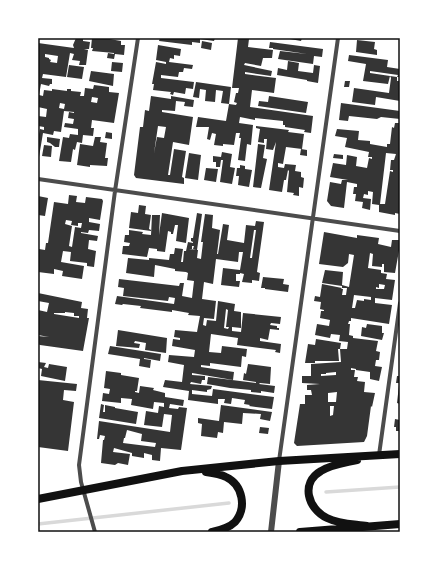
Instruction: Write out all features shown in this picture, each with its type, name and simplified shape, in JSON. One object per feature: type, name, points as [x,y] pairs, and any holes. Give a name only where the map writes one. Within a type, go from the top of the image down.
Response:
[{"type":"main road","points":[[38,499],[182,471],[279,461],[400,454]]},
{"type":"main road","points":[[366,526],[338,522],[323,516],[315,510],[310,503],[308,490],[315,475],[327,468],[379,455]]},
{"type":"main road","points":[[182,471],[222,475],[234,482],[241,493],[242,506],[240,514],[235,521],[224,529],[212,532]]},
{"type":"main road","points":[[300,532],[400,524]]},
{"type":"street","points":[[94,530],[83,491],[79,464],[115,191],[138,38]]},
{"type":"street","points":[[271,532],[279,461],[338,38]]},
{"type":"street","points":[[38,179],[400,231]]},
{"type":"street","points":[[379,455],[400,303]]},
{"type":"building","points":[[76,38],[83,38],[83,41],[90,42],[89,49],[84,49],[88,50],[86,65],[79,65],[80,61],[72,60],[74,54],[70,53],[66,77],[43,74],[42,78],[52,79],[52,84],[49,86],[41,84],[39,95],[43,96],[44,90],[52,91],[52,89],[67,91],[67,89],[71,89],[71,91],[81,92],[80,96],[84,96],[85,88],[93,89],[94,85],[109,87],[109,92],[119,93],[114,123],[92,120],[91,128],[94,128],[93,136],[83,135],[82,143],[77,142],[75,150],[73,149],[71,162],[59,161],[63,137],[69,138],[70,134],[78,135],[78,129],[64,127],[65,123],[73,124],[74,119],[68,118],[69,112],[74,112],[64,111],[61,132],[54,131],[53,135],[43,133],[38,163],[38,134],[40,129],[44,130],[44,127],[38,126],[38,116],[46,117],[47,109],[38,107],[38,43],[74,48],[73,45]],"holes":[[[45,54],[58,56],[57,63],[50,62],[51,60],[45,57]],[[92,97],[98,98],[97,103],[91,102]],[[60,103],[65,104],[64,109],[59,108]]]},
{"type":"building","points":[[92,38],[104,38],[121,41],[121,45],[125,45],[124,55],[115,54],[114,59],[107,58],[108,53],[114,53],[92,51]]},
{"type":"building","points":[[160,38],[215,38],[214,41],[200,39],[200,43],[192,42],[192,45],[159,41]]},
{"type":"building","points":[[238,38],[249,39],[248,47],[273,50],[272,58],[263,58],[261,66],[245,63],[244,65],[272,71],[271,76],[245,72],[245,74],[276,78],[274,93],[252,90],[250,107],[313,116],[311,133],[304,132],[305,130],[285,127],[285,125],[283,125],[283,121],[255,118],[255,120],[240,117],[239,123],[253,125],[251,145],[247,144],[245,161],[238,160],[241,138],[239,138],[240,133],[236,133],[234,145],[214,145],[216,134],[212,133],[210,140],[207,139],[209,127],[196,127],[198,117],[226,121],[229,104],[236,105],[237,103],[234,102],[239,88],[232,88]]},
{"type":"building","points":[[302,38],[301,41],[290,39]]},
{"type":"building","points":[[357,40],[375,42],[374,49],[377,50],[377,55],[356,52]]},
{"type":"building","points":[[202,41],[212,43],[211,50],[201,48]]},
{"type":"building","points":[[270,42],[323,49],[322,57],[314,56],[313,64],[278,59],[280,51],[307,54],[269,48]]},
{"type":"building","points":[[158,45],[181,49],[180,56],[174,55],[174,59],[170,58],[169,62],[193,65],[192,69],[184,68],[183,72],[179,72],[178,77],[161,75],[161,78],[194,82],[193,89],[186,88],[185,94],[174,92],[173,95],[170,94],[171,92],[153,90],[154,84],[152,84],[156,62],[166,64],[166,62],[156,60]]},
{"type":"building","points":[[349,55],[388,60],[387,67],[400,69],[400,77],[397,77],[398,75],[370,71],[370,73],[390,76],[388,84],[363,81],[366,64],[348,61]]},
{"type":"building","points":[[288,61],[299,63],[298,71],[313,73],[314,65],[320,66],[318,83],[277,75],[278,68],[287,70]]},
{"type":"building","points":[[112,62],[123,63],[122,72],[111,71]]},
{"type":"building","points":[[69,65],[84,67],[82,79],[67,77]]},
{"type":"building","points":[[91,71],[114,74],[113,86],[89,81]]},
{"type":"building","points":[[390,76],[397,77],[397,81],[400,81],[400,101],[376,97],[375,105],[352,102],[354,88],[389,93]]},
{"type":"building","points":[[345,81],[350,81],[349,87],[344,87]]},
{"type":"building","points":[[196,82],[231,87],[229,104],[221,103],[223,91],[216,90],[215,102],[205,101],[206,90],[200,89],[199,98],[193,97]]},
{"type":"building","points":[[151,96],[171,99],[171,96],[194,100],[193,107],[184,106],[185,102],[176,101],[175,111],[162,110],[162,112],[193,117],[189,145],[173,142],[168,175],[170,175],[174,149],[186,151],[182,177],[184,178],[184,184],[136,178],[134,175],[140,127],[143,127],[145,110],[149,111]],"holes":[[[158,126],[166,127],[164,138],[157,137],[154,153]]]},
{"type":"building","points":[[269,96],[308,102],[306,113],[258,106],[259,101],[268,102]]},
{"type":"building","points":[[341,103],[400,111],[400,119],[381,117],[377,119],[349,116],[348,121],[339,120]]},
{"type":"building","points":[[395,123],[400,123],[400,214],[395,213],[395,215],[379,212],[379,205],[372,204],[373,192],[368,191],[368,195],[364,194],[363,198],[371,199],[370,210],[362,208],[363,202],[355,201],[356,194],[353,194],[354,187],[357,187],[357,184],[347,182],[344,208],[331,206],[327,201],[330,182],[341,184],[342,180],[348,180],[330,177],[333,163],[346,165],[347,155],[357,157],[356,166],[367,168],[369,158],[372,159],[372,157],[368,157],[369,152],[345,147],[347,138],[335,136],[337,129],[359,131],[358,140],[370,141],[370,144],[387,147],[387,144],[390,144],[392,127],[394,128]],"holes":[[[386,153],[396,154],[394,160],[391,160],[390,170],[393,170],[393,172],[390,171],[385,204],[380,204]]]},
{"type":"building","points":[[256,126],[289,130],[288,132],[304,134],[302,149],[286,147],[283,164],[278,163],[278,167],[284,168],[285,164],[296,165],[295,171],[301,172],[301,177],[304,178],[303,188],[299,187],[299,196],[293,195],[294,193],[287,192],[288,170],[286,180],[284,180],[282,192],[269,190],[276,142],[273,150],[266,149],[267,139],[264,139],[264,143],[258,142],[260,129],[256,128]]},
{"type":"building","points":[[106,132],[112,133],[112,139],[105,138]]},
{"type":"building","points":[[47,137],[60,139],[59,147],[55,147],[47,142]]},
{"type":"building","points":[[95,137],[101,137],[100,142],[107,143],[105,158],[108,158],[107,166],[90,165],[90,167],[77,165],[80,144],[93,146]]},
{"type":"building","points":[[258,144],[265,145],[263,158],[267,159],[261,188],[253,187]]},
{"type":"building","points":[[44,145],[52,146],[51,157],[42,156]]},
{"type":"building","points":[[301,149],[307,150],[307,156],[300,155]]},
{"type":"building","points":[[222,152],[232,154],[230,167],[235,168],[232,184],[220,182],[223,160],[221,160],[220,167],[216,167],[216,162],[213,162],[213,156],[221,157]]},
{"type":"building","points":[[189,153],[201,155],[198,180],[185,178]]},
{"type":"building","points":[[334,154],[343,155],[343,159],[333,158]]},
{"type":"building","points":[[240,165],[245,166],[245,169],[252,170],[249,187],[238,185],[239,176],[236,176],[237,168],[240,168]]},
{"type":"building","points":[[206,168],[218,169],[216,182],[204,180]]},
{"type":"building","points":[[69,195],[77,196],[76,202],[85,203],[86,197],[102,199],[103,201],[100,220],[89,218],[89,222],[100,224],[99,231],[89,230],[88,233],[81,232],[98,236],[97,241],[89,240],[88,249],[96,251],[94,267],[87,266],[87,263],[70,261],[71,252],[63,251],[61,262],[84,266],[82,279],[62,276],[63,271],[54,269],[54,274],[38,272],[39,249],[45,250],[46,243],[48,243],[54,202],[68,204]],"holes":[[[66,220],[72,221],[71,225],[78,226],[78,223],[82,223],[81,228],[75,227],[72,247],[69,246],[72,226],[65,224]]]},
{"type":"building","points":[[38,196],[48,198],[45,216],[38,215]]},
{"type":"building","points":[[139,205],[146,206],[145,214],[151,215],[149,229],[151,231],[129,228],[131,212],[138,213]]},
{"type":"building","points":[[162,213],[189,218],[186,243],[176,241],[178,225],[175,225],[173,234],[168,231],[165,252],[149,248],[147,257],[122,254],[123,246],[129,246],[130,243],[124,242],[125,235],[129,235],[129,230],[151,235],[152,215],[160,215],[159,235]]},
{"type":"building","points":[[197,213],[202,214],[197,250],[197,258],[201,259],[203,242],[201,242],[205,214],[213,215],[212,228],[220,230],[217,254],[223,224],[229,225],[227,240],[244,243],[246,225],[255,226],[256,221],[264,222],[257,272],[260,273],[259,281],[252,280],[252,283],[242,282],[244,274],[240,273],[236,274],[236,281],[240,281],[239,287],[221,285],[223,268],[240,270],[243,252],[239,252],[238,262],[216,259],[213,284],[204,282],[202,299],[216,301],[214,319],[204,318],[203,325],[206,326],[207,320],[216,321],[218,301],[235,304],[234,311],[241,312],[241,328],[232,327],[232,331],[241,332],[243,313],[281,317],[280,324],[271,323],[270,325],[277,326],[279,330],[270,329],[268,340],[260,338],[260,341],[281,344],[280,353],[275,352],[276,350],[237,345],[238,338],[211,334],[209,352],[221,353],[222,346],[247,349],[246,357],[242,356],[241,367],[210,363],[210,366],[201,365],[201,367],[234,372],[233,380],[192,373],[192,375],[205,376],[205,380],[202,380],[201,384],[191,382],[190,384],[212,386],[211,389],[207,390],[207,392],[192,390],[192,394],[212,396],[213,389],[274,397],[272,409],[249,406],[250,405],[244,404],[245,400],[232,398],[231,404],[224,403],[225,399],[218,399],[218,404],[188,400],[189,391],[163,387],[165,380],[182,382],[184,365],[168,362],[169,355],[194,357],[195,350],[172,346],[173,339],[180,340],[180,338],[174,337],[175,330],[197,332],[200,316],[188,315],[189,313],[172,310],[172,312],[140,308],[141,306],[115,304],[117,296],[174,304],[175,298],[169,297],[168,301],[123,296],[124,288],[118,287],[119,279],[179,286],[180,283],[184,283],[182,296],[192,298],[194,281],[187,280],[188,273],[186,272],[175,271],[175,269],[155,265],[154,277],[126,273],[128,258],[169,260],[170,254],[174,254],[175,248],[183,249],[181,262],[183,262],[184,251],[186,251],[188,242],[193,243],[191,238],[193,238]],"holes":[[[254,230],[256,230],[252,258],[250,258]],[[226,309],[228,310],[226,327],[229,327],[228,329],[224,328]]]},
{"type":"building","points":[[324,232],[357,238],[357,235],[379,238],[378,244],[391,247],[392,240],[400,240],[395,273],[384,272],[384,264],[382,264],[382,267],[372,266],[373,254],[370,253],[368,268],[381,270],[381,273],[387,274],[386,279],[395,280],[392,300],[375,298],[375,303],[392,305],[389,324],[351,318],[351,321],[349,321],[348,324],[350,324],[349,335],[353,336],[353,338],[378,341],[376,351],[380,352],[379,360],[376,360],[375,366],[382,367],[379,381],[370,379],[370,372],[351,368],[351,370],[355,370],[354,377],[358,377],[357,381],[365,382],[364,392],[375,393],[372,407],[371,406],[367,436],[364,442],[297,446],[294,443],[300,404],[305,404],[305,395],[312,395],[311,390],[307,390],[307,385],[320,384],[302,383],[302,376],[311,376],[311,364],[341,362],[340,349],[347,349],[348,342],[339,341],[340,335],[331,334],[330,338],[315,335],[317,324],[329,326],[330,320],[320,318],[321,311],[324,310],[320,309],[321,302],[314,301],[315,296],[320,297],[322,284],[342,288],[342,286],[322,283],[325,270],[343,272],[342,285],[349,287],[354,255],[349,254],[348,263],[343,267],[319,264]],"holes":[[[379,284],[385,285],[384,289],[376,289],[376,287],[379,288]],[[347,288],[346,295],[342,295],[343,289],[341,289]],[[354,295],[371,297],[371,300],[357,300],[355,308],[352,308]],[[336,372],[336,375],[321,376],[321,374]],[[337,392],[336,402],[328,402],[328,393]],[[330,406],[334,406],[333,415],[330,416]]]},
{"type":"building","points":[[263,277],[284,279],[283,284],[289,285],[288,292],[261,288]]},
{"type":"building","points":[[38,293],[82,302],[81,308],[88,309],[87,318],[89,318],[83,351],[38,344],[38,336],[49,337],[38,335],[38,310],[47,312],[49,303],[38,301]],"holes":[[[65,312],[74,313],[74,316],[79,316],[79,318],[54,314]]]},
{"type":"building","points":[[367,324],[382,326],[382,333],[384,333],[382,340],[361,336],[362,327],[366,328]]},
{"type":"building","points":[[118,330],[167,338],[166,353],[145,350],[146,343],[135,341],[134,343],[140,344],[139,348],[116,346]]},
{"type":"building","points":[[316,339],[341,343],[340,349],[338,349],[339,361],[315,361],[315,363],[305,363],[308,344],[315,345]]},
{"type":"building","points":[[110,346],[161,354],[160,361],[144,358],[151,360],[150,368],[139,366],[140,359],[108,354]]},
{"type":"building","points":[[38,362],[46,363],[44,367],[48,368],[49,364],[67,367],[65,381],[41,376],[42,369],[38,368]]},
{"type":"building","points":[[248,364],[271,367],[270,384],[259,384],[275,386],[274,393],[261,391],[261,393],[251,392],[251,390],[207,384],[208,377],[256,383],[243,380]]},
{"type":"building","points":[[106,371],[121,373],[121,375],[139,378],[137,391],[135,392],[139,393],[140,386],[154,388],[153,390],[165,393],[165,397],[184,400],[183,406],[170,404],[169,408],[187,408],[181,450],[161,448],[160,461],[152,460],[152,455],[144,453],[144,458],[132,456],[132,453],[114,448],[113,452],[130,454],[128,465],[118,463],[115,465],[101,463],[103,440],[105,436],[100,435],[99,439],[97,439],[99,421],[170,432],[172,415],[164,414],[162,427],[144,425],[146,411],[158,413],[159,406],[164,407],[164,403],[154,402],[153,409],[131,405],[132,399],[121,398],[121,403],[102,401],[103,393],[109,394],[110,389],[104,388]],"holes":[[[127,430],[142,434],[141,441],[156,443],[155,447],[123,443]]]},
{"type":"building","points":[[397,376],[400,376],[400,383],[396,383]]},
{"type":"building","points":[[38,380],[77,384],[76,391],[64,390],[63,400],[74,402],[68,451],[38,447]]},
{"type":"building","points":[[400,385],[400,404],[397,403]]},
{"type":"building","points":[[101,404],[104,405],[103,412],[105,412],[105,405],[138,412],[136,424],[99,418]]},
{"type":"building","points":[[221,405],[272,412],[270,421],[260,419],[261,414],[243,413],[242,424],[224,422],[223,433],[218,432],[217,438],[201,436],[202,424],[198,423],[198,418],[219,421]]},
{"type":"building","points":[[395,419],[400,420],[400,431],[396,431],[396,427],[394,427]]},
{"type":"building","points":[[260,427],[269,428],[268,434],[259,433]]},
{"type":"waterway","points":[[326,492],[400,487]]},
{"type":"waterway","points":[[38,524],[229,503]]}]
